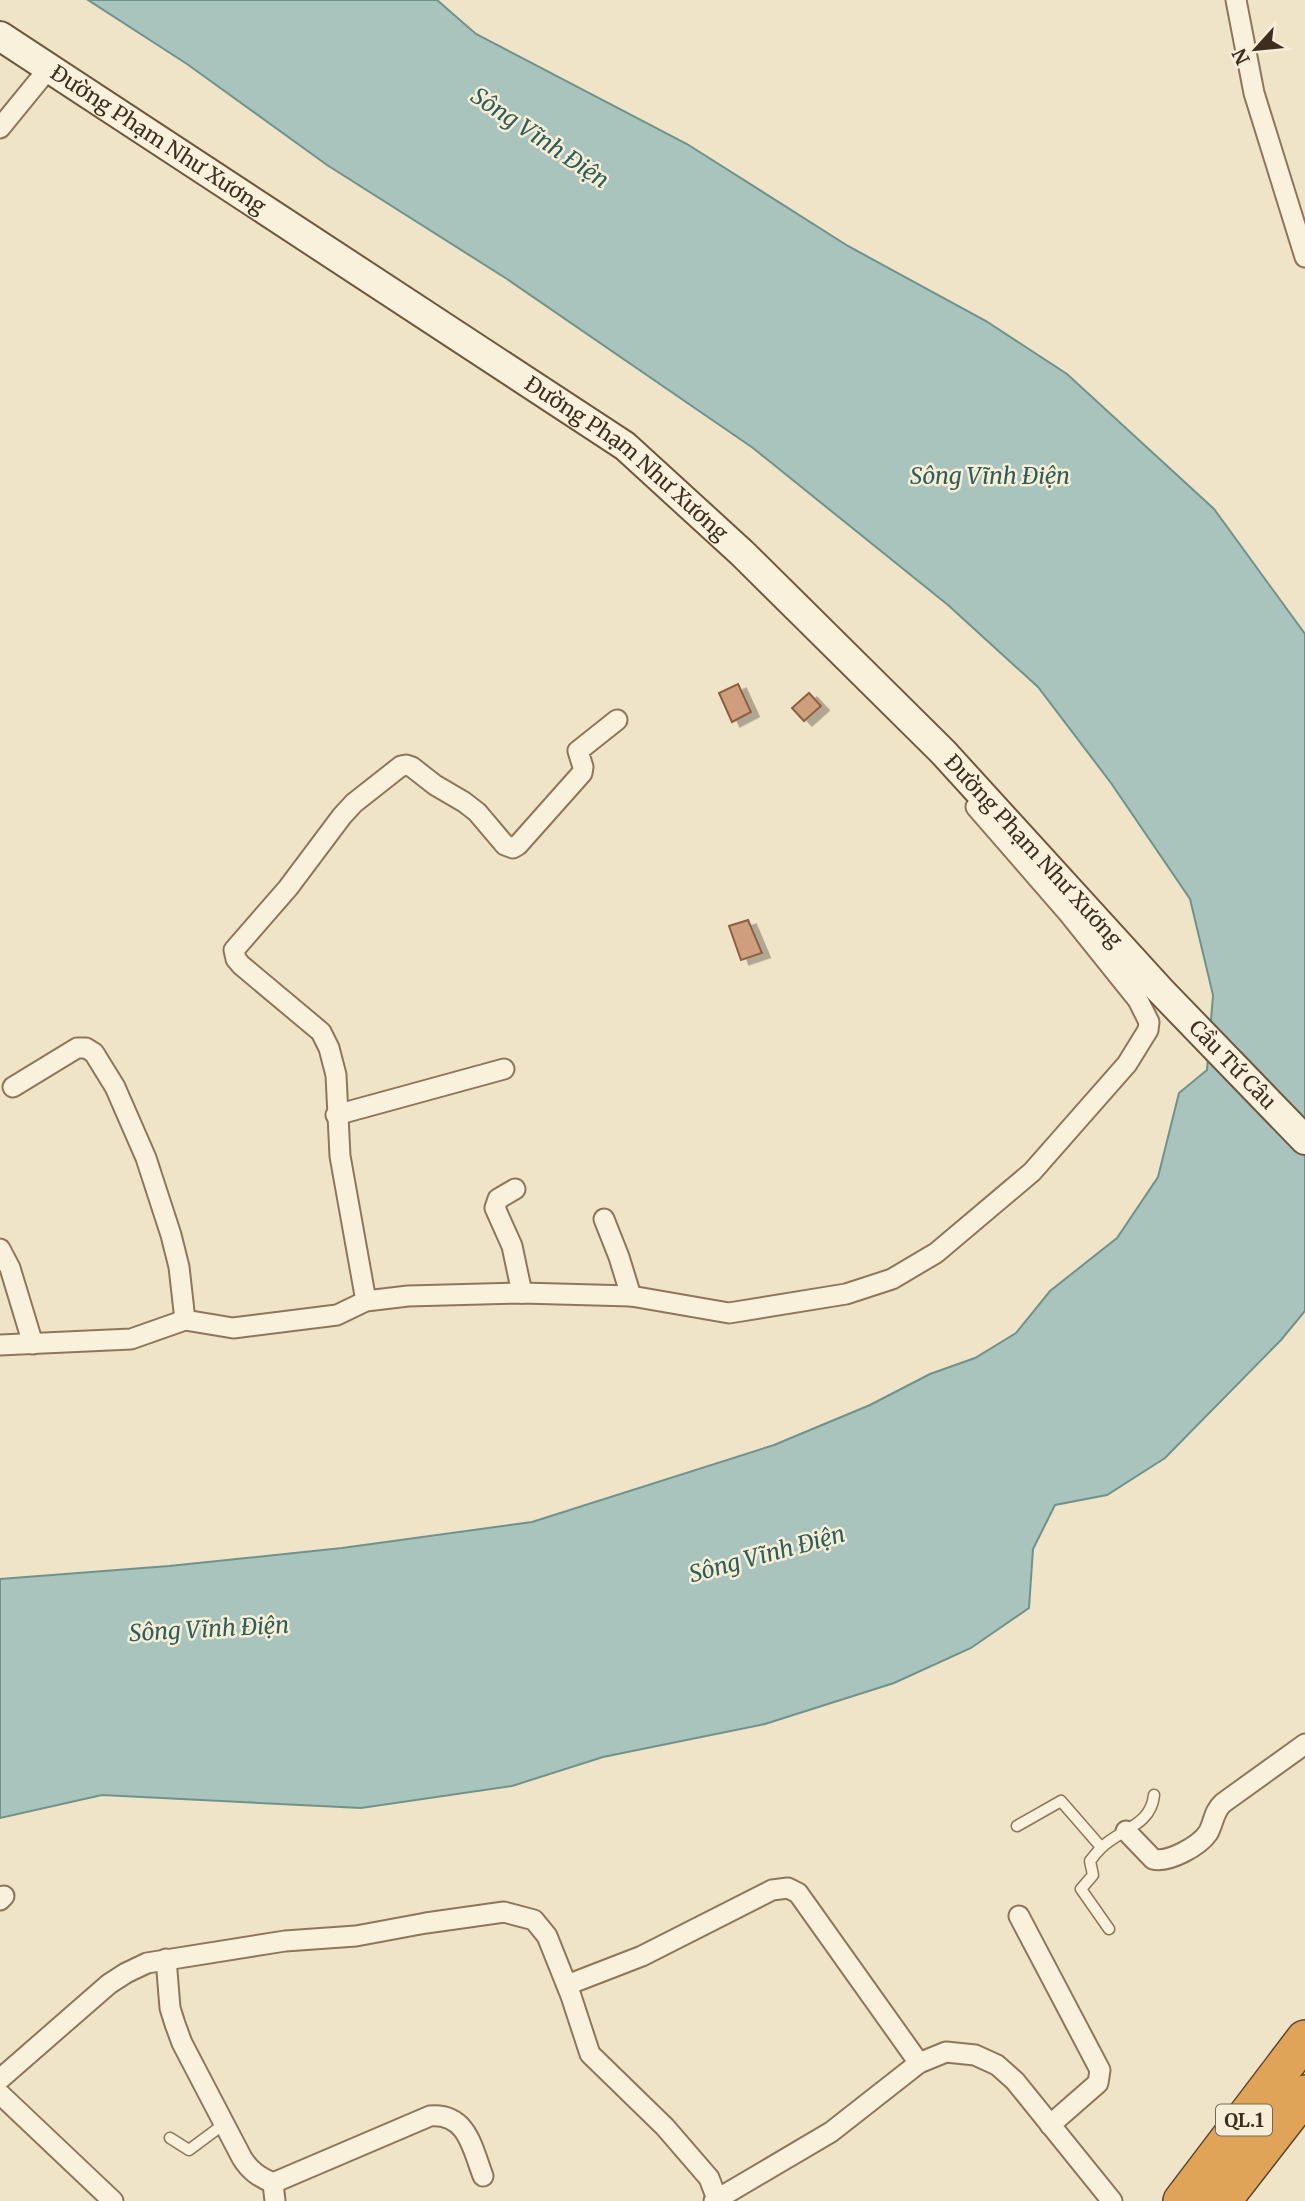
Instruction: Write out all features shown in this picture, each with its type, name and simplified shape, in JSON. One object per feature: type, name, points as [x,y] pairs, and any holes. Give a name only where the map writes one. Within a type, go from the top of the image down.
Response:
[{"type":"highway","name":"QL.1","points":[[1182,2201],[1305,2039]]},
{"type":"highway","name":"QL.1","points":[[1222,2201],[1305,2094]]},
{"type":"main road","name":"Đường Phạm Như Xương","points":[[0,36],[625,446],[742,554],[943,752],[1160,990]]},
{"type":"main road","name":"Cầu Tứ Câu","points":[[1160,990],[1305,1140]]},
{"type":"street","points":[[1236,0],[1254,93],[1305,257]]},
{"type":"street","points":[[0,128],[48,68]]},
{"type":"street","points":[[366,1301],[340,1156],[334,1065],[321,1032],[241,965],[234,955],[238,944],[288,888],[342,816],[354,803],[401,766],[412,767],[464,802],[477,812],[505,845],[513,848],[582,773],[578,751],[617,720]]},
{"type":"street","points":[[0,1345],[131,1339],[185,1321],[233,1328],[337,1315],[366,1301],[408,1296],[522,1293],[631,1296],[729,1313],[846,1294],[892,1279],[936,1253],[1032,1172],[1127,1064],[1148,1030],[1149,1022],[1138,1000],[1069,914],[961,788],[943,752]]},
{"type":"street","points":[[13,1087],[77,1048],[86,1048],[94,1053],[115,1087],[146,1158],[179,1267],[185,1321]]},
{"type":"street","points":[[336,1115],[504,1069]]},
{"type":"street","points":[[515,1189],[498,1199],[495,1208],[512,1246],[522,1293]]},
{"type":"street","points":[[604,1219],[620,1257],[631,1296]]},
{"type":"street","points":[[0,1249],[10,1268],[33,1344]]},
{"type":"street","points":[[1126,1831],[1153,1859],[1169,1859],[1203,1839],[1210,1831],[1215,1812],[1223,1803],[1305,1744]]},
{"type":"street","points":[[567,1985],[642,1956],[772,1890],[788,1888],[798,1893],[919,2063]]},
{"type":"street","points":[[0,2079],[109,1984],[137,1967],[166,1959],[285,1941],[356,1937],[426,1923],[505,1912],[534,1920],[540,1925],[567,1985],[590,2054],[665,2127],[709,2179],[716,2200],[831,2132],[919,2063],[946,2052],[975,2055],[997,2065],[1015,2081],[1112,2201]]},
{"type":"street","points":[[1019,1916],[1100,2070],[1098,2083],[1050,2125]]},
{"type":"street","points":[[166,1959],[170,2008],[175,2024],[249,2169],[274,2192],[430,2116],[443,2115],[452,2118],[462,2127],[482,2176]]},
{"type":"street","points":[[0,2094],[113,2201]]},
{"type":"lane","points":[[1109,1929],[1081,1889],[1093,1875],[1090,1861],[1101,1847],[1144,1818],[1153,1808],[1154,1795]]},
{"type":"lane","points":[[1017,1826],[1061,1801],[1101,1847]]},
{"type":"lane","points":[[170,2138],[189,2150],[224,2124]]},
{"type":"water","name":"Sông Vĩnh Điện","points":[[88,0],[437,0],[476,34],[687,144],[848,246],[986,321],[1067,374],[1214,509],[1305,634],[1305,1311],[1281,1340],[1165,1458],[1107,1495],[1055,1505],[1033,1549],[1029,1608],[971,1648],[894,1683],[765,1724],[603,1757],[512,1786],[361,1808],[102,1795],[0,1818],[0,1579],[169,1566],[342,1548],[532,1522],[774,1445],[870,1405],[930,1374],[975,1358],[1016,1333],[1050,1291],[1117,1238],[1158,1177],[1179,1093],[1207,1070],[1213,995],[1190,899],[1111,783],[1038,687],[948,605],[753,448],[507,279],[327,165],[187,64]]},
{"type":"building","points":[[738,684],[751,712],[732,722],[719,693]]},
{"type":"building","points":[[809,693],[821,706],[804,721],[792,708]]},
{"type":"building","points":[[748,920],[762,953],[741,960],[729,926]]}]
